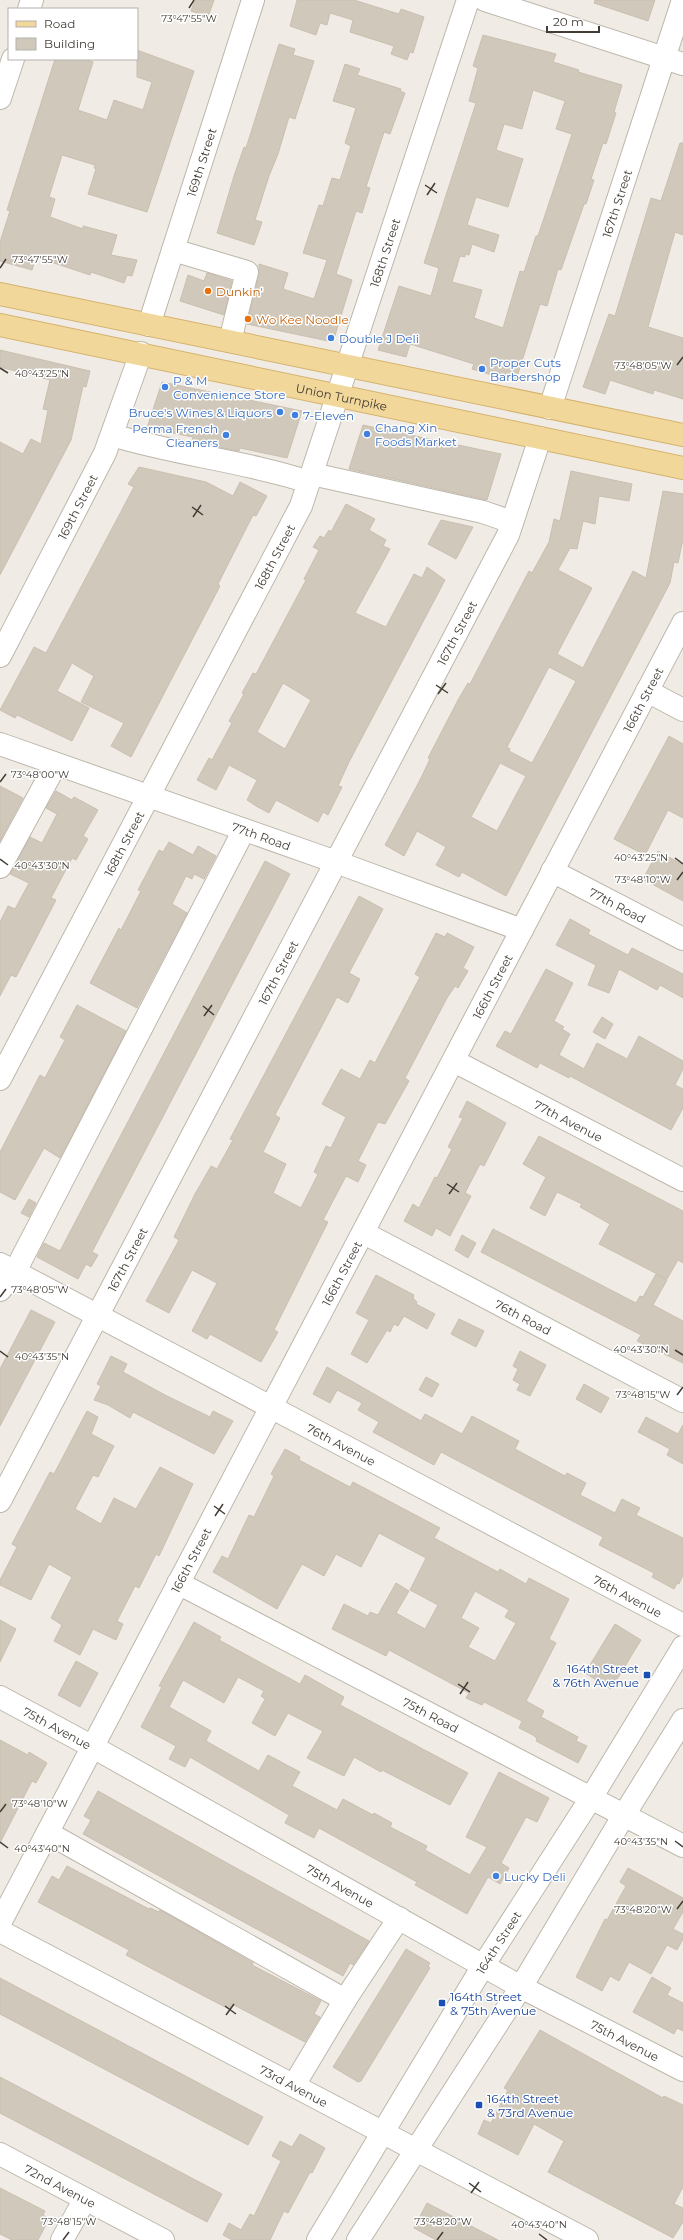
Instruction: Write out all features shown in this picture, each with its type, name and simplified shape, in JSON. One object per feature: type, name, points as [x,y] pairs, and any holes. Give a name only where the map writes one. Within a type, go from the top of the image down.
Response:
[{"type":"main road","points":[[0,294],[683,435]]},
{"type":"main road","name":"Union Turnpike","points":[[0,325],[141,353],[683,468]]},
{"type":"street","name":"169th Street","points":[[149,325],[253,0]]},
{"type":"street","name":"168th Street","points":[[0,1079],[301,506],[468,0]]},
{"type":"street","points":[[485,0],[673,61]]},
{"type":"street","name":"167th Street","points":[[550,408],[673,61],[683,0]]},
{"type":"street","points":[[0,98],[13,60]]},
{"type":"street","points":[[173,250],[248,272],[230,341]]},
{"type":"street","name":"169th Street","points":[[0,656],[105,453],[141,353]]},
{"type":"street","points":[[112,435],[139,443],[483,512],[512,522]]},
{"type":"street","name":"167th Street","points":[[0,1501],[504,542],[540,438]]},
{"type":"street","name":"166th Street","points":[[0,1923],[178,1583],[364,1233],[683,623]]},
{"type":"street","points":[[647,691],[683,710]]},
{"type":"street","name":"77th Road","points":[[0,744],[336,862],[522,930]]},
{"type":"street","points":[[0,867],[56,764]]},
{"type":"street","points":[[0,1290],[7,1268],[244,830]]},
{"type":"street","name":"77th Road","points":[[552,871],[683,939]]},
{"type":"street","name":"77th Avenue","points":[[454,1061],[683,1180]]},
{"type":"street","name":"76th Road","points":[[364,1233],[683,1401]]},
{"type":"street","name":"76th Avenue","points":[[7,1268],[683,1625]]},
{"type":"street","name":"75th Road","points":[[178,1583],[683,1846]]},
{"type":"street","name":"164th Street","points":[[318,2240],[483,1966],[591,1798],[683,1647]]},
{"type":"street","name":"75th Avenue","points":[[0,1697],[93,1747],[521,1987],[683,2070]]},
{"type":"street","points":[[358,2240],[521,1987],[624,1814],[683,1720]]},
{"type":"street","points":[[48,1833],[345,2000]]},
{"type":"street","points":[[294,2085],[345,2000],[399,1918]]},
{"type":"street","name":"73rd Avenue","points":[[0,1931],[587,2240]]},
{"type":"street","name":"72nd Avenue","points":[[0,2154],[163,2240]]},
{"type":"street","points":[[62,2240],[85,2199]]},
{"type":"building","points":[[195,0],[214,0],[208,17],[191,11]]},
{"type":"building","points":[[297,0],[354,0],[399,14],[401,9],[424,17],[413,53],[410,52],[407,60],[391,54],[394,46],[350,32],[353,20],[330,13],[327,25],[320,23],[316,35],[290,26]]},
{"type":"building","points":[[595,0],[655,0],[648,21],[594,3]]},
{"type":"building","points":[[483,35],[556,54],[553,62],[579,70],[578,72],[622,85],[614,112],[616,113],[606,144],[603,143],[591,179],[594,180],[586,204],[584,204],[561,270],[558,269],[547,306],[540,304],[516,380],[492,372],[492,375],[472,369],[474,364],[410,344],[406,357],[378,350],[399,286],[431,296],[439,268],[424,263],[476,103],[469,101],[478,68],[473,66]],"holes":[[[533,90],[565,101],[556,129],[572,134],[538,236],[536,236],[524,272],[520,271],[503,328],[474,318],[482,290],[452,282],[460,256],[465,257],[465,254],[469,255],[472,244],[494,252],[499,235],[467,225],[476,197],[508,207],[523,159],[496,150],[504,124],[522,129]]]},
{"type":"building","points":[[279,44],[295,49],[293,55],[314,61],[295,119],[289,117],[278,154],[269,176],[255,220],[262,222],[254,245],[217,233],[234,176],[244,147],[246,148]]},
{"type":"building","points":[[138,50],[194,71],[147,212],[88,194],[96,169],[94,168],[95,165],[62,155],[49,197],[55,199],[50,217],[83,229],[83,226],[117,235],[111,255],[137,260],[132,276],[127,275],[124,283],[91,272],[90,275],[36,257],[32,270],[0,261],[0,242],[10,211],[7,210],[55,60],[87,60],[93,62],[78,110],[107,120],[114,100],[143,110],[152,82],[137,77]]},
{"type":"building","points":[[345,64],[360,69],[357,75],[401,89],[400,91],[405,93],[390,134],[384,132],[366,187],[370,188],[362,213],[356,211],[336,274],[352,280],[333,342],[247,324],[259,275],[259,264],[288,273],[283,289],[314,299],[327,260],[303,253],[319,205],[323,206],[332,178],[340,180],[351,146],[345,143],[356,108],[333,101]]},
{"type":"building","points":[[680,143],[683,143],[683,235],[675,232],[648,327],[683,338],[683,399],[654,390],[653,394],[610,380],[605,394],[583,387],[609,314],[615,316],[651,198],[661,201]]},
{"type":"building","name":"Dunkin'","points":[[207,273],[232,281],[224,315],[180,301],[188,275],[204,281]]},
{"type":"building","points":[[0,350],[90,371],[86,387],[83,386],[71,440],[0,575],[0,442],[23,454],[31,439],[41,444],[48,410],[43,409],[50,380],[0,367]]},
{"type":"building","points":[[162,382],[302,411],[287,458],[240,448],[239,451],[192,442],[193,437],[147,428]]},
{"type":"building","points":[[363,425],[501,454],[487,500],[349,469]]},
{"type":"building","points":[[139,467],[206,482],[233,496],[240,482],[267,496],[256,516],[253,515],[218,584],[220,586],[131,757],[111,746],[124,723],[81,702],[94,676],[72,663],[57,691],[89,708],[72,741],[17,715],[15,718],[0,710],[34,647],[46,653],[134,487],[128,484]]},
{"type":"building","points":[[571,471],[632,484],[629,501],[599,496],[595,524],[583,521],[577,549],[570,548],[558,570],[592,588],[557,654],[583,668],[633,571],[646,578],[663,491],[683,494],[683,539],[678,563],[674,562],[670,583],[506,896],[462,872],[459,877],[436,865],[446,847],[417,831],[404,856],[385,845],[420,780],[430,759],[428,758],[458,700],[468,683],[470,684],[529,571],[532,573],[549,542],[554,519],[560,521]],"holes":[[[549,667],[576,681],[532,763],[509,751],[510,749],[507,747]],[[500,763],[526,776],[497,831],[471,817]]]},
{"type":"building","points":[[346,504],[375,519],[369,530],[386,540],[383,546],[390,549],[355,613],[386,627],[414,574],[422,578],[427,567],[445,580],[349,762],[338,786],[342,787],[328,815],[323,812],[318,822],[276,800],[269,813],[256,806],[247,800],[257,780],[229,765],[216,790],[197,780],[209,758],[212,760],[232,723],[229,721],[244,694],[242,693],[253,673],[256,674],[306,580],[304,579],[319,550],[313,547],[320,536],[324,538],[329,530],[331,532]],"holes":[[[283,683],[311,700],[285,749],[257,732]]]},
{"type":"building","points":[[441,520],[473,527],[456,559],[428,544]]},
{"type":"building","points":[[669,736],[683,744],[683,818],[668,810],[645,855],[614,839]]},
{"type":"building","points":[[0,786],[23,798],[0,841]]},
{"type":"building","points":[[56,791],[72,800],[74,797],[98,810],[83,836],[88,839],[76,860],[72,858],[51,898],[56,900],[16,977],[11,975],[0,996],[0,922],[8,906],[15,909],[29,883],[10,874],[30,837],[42,843],[57,814],[46,808]]},
{"type":"building","points":[[169,842],[193,855],[198,846],[216,856],[204,879],[194,874],[192,879],[186,876],[172,904],[187,913],[137,1008],[90,983],[119,928],[121,930],[141,891],[138,890],[159,850],[163,852]]},
{"type":"building","points":[[658,851],[683,865],[683,901],[643,879]]},
{"type":"building","points":[[265,861],[290,874],[92,1252],[98,1255],[91,1267],[86,1264],[78,1279],[37,1257],[44,1243],[60,1251]]},
{"type":"building","points":[[359,896],[383,909],[349,973],[360,979],[348,1003],[337,997],[275,1115],[280,1118],[263,1152],[286,1164],[273,1193],[301,1208],[318,1174],[314,1172],[326,1146],[331,1148],[346,1117],[322,1104],[341,1069],[360,1079],[370,1060],[375,1063],[420,977],[415,974],[436,933],[445,937],[447,933],[474,947],[463,968],[468,971],[458,988],[455,986],[447,998],[405,1078],[409,1081],[385,1124],[378,1122],[358,1161],[366,1165],[358,1182],[346,1176],[323,1220],[328,1222],[274,1330],[278,1332],[261,1362],[210,1334],[207,1339],[192,1331],[217,1283],[192,1270],[169,1313],[146,1301],[179,1240],[174,1237],[195,1194],[211,1166],[217,1169],[233,1140],[230,1139]]},
{"type":"building","points":[[570,919],[590,930],[588,934],[628,955],[632,948],[683,974],[683,998],[660,985],[657,990],[619,969],[609,993],[588,985],[596,965],[556,945]]},
{"type":"building","points":[[546,969],[573,983],[554,1021],[564,1027],[562,1029],[570,1034],[559,1055],[584,1069],[597,1043],[627,1059],[639,1036],[683,1061],[683,1069],[675,1085],[683,1089],[683,1108],[671,1130],[570,1076],[569,1078],[540,1063],[537,1068],[496,1046],[505,1031],[511,1034]]},
{"type":"building","points":[[77,1005],[126,1031],[60,1158],[44,1148],[15,1200],[0,1192],[0,1152],[40,1075],[45,1078],[65,1040],[60,1037]]},
{"type":"building","points":[[602,1017],[613,1024],[605,1039],[593,1032]]},
{"type":"building","points":[[467,1101],[506,1123],[484,1166],[480,1164],[465,1193],[471,1196],[450,1236],[436,1228],[432,1236],[404,1221],[413,1204],[419,1208],[435,1177],[437,1178],[452,1149],[448,1147],[463,1118],[459,1117]]},
{"type":"building","points":[[539,1136],[683,1211],[683,1263],[678,1260],[667,1279],[599,1244],[610,1224],[580,1207],[582,1204],[557,1192],[545,1216],[530,1208],[546,1177],[523,1164]]},
{"type":"building","points":[[29,1199],[36,1203],[29,1217],[21,1213]]},
{"type":"building","points":[[493,1229],[636,1303],[640,1296],[643,1297],[656,1274],[667,1280],[653,1305],[683,1321],[683,1363],[637,1341],[641,1335],[481,1252]]},
{"type":"building","points":[[462,1235],[476,1243],[468,1258],[455,1250]]},
{"type":"building","points":[[376,1275],[414,1295],[413,1298],[417,1302],[416,1304],[435,1314],[427,1329],[404,1316],[398,1326],[394,1324],[390,1332],[387,1330],[367,1363],[351,1354],[369,1320],[356,1313]]},
{"type":"building","points":[[31,1310],[55,1322],[0,1426],[0,1369]]},
{"type":"building","points":[[459,1319],[484,1331],[476,1347],[451,1334]]},
{"type":"building","points":[[520,1351],[546,1365],[530,1396],[517,1390],[520,1384],[513,1380],[518,1369],[513,1366]]},
{"type":"building","points":[[111,1356],[127,1364],[123,1372],[165,1395],[210,1417],[213,1411],[233,1421],[214,1454],[133,1412],[130,1418],[108,1405],[94,1400],[101,1386],[97,1384]]},
{"type":"building","points":[[327,1367],[421,1421],[425,1414],[462,1434],[472,1416],[519,1441],[515,1449],[565,1476],[567,1473],[586,1483],[580,1495],[615,1513],[622,1499],[640,1508],[636,1515],[683,1538],[683,1575],[679,1584],[677,1583],[674,1589],[652,1577],[654,1573],[599,1545],[603,1537],[441,1452],[434,1465],[373,1432],[379,1422],[358,1410],[362,1403],[337,1390],[330,1403],[313,1394]]},
{"type":"building","points":[[426,1377],[439,1384],[432,1397],[419,1390]]},
{"type":"building","points":[[584,1384],[609,1398],[601,1413],[576,1399]]},
{"type":"building","points":[[87,1411],[98,1417],[91,1434],[114,1446],[98,1477],[93,1475],[75,1509],[101,1524],[114,1498],[136,1509],[160,1467],[193,1484],[159,1556],[156,1554],[139,1588],[135,1586],[117,1621],[123,1624],[116,1640],[93,1629],[80,1655],[54,1641],[62,1625],[51,1618],[72,1577],[49,1564],[31,1600],[0,1585],[0,1580],[17,1547],[12,1544],[50,1472],[54,1474]]},
{"type":"building","points":[[646,1417],[678,1434],[683,1425],[683,1464],[667,1455],[670,1449],[638,1432]]},
{"type":"building","points":[[285,1449],[300,1457],[299,1460],[350,1487],[353,1482],[440,1528],[434,1538],[498,1572],[500,1569],[526,1584],[529,1578],[569,1599],[549,1639],[556,1643],[526,1701],[544,1711],[541,1717],[578,1737],[576,1741],[587,1746],[578,1763],[536,1741],[537,1739],[533,1735],[519,1728],[522,1721],[484,1702],[482,1705],[466,1698],[469,1693],[389,1650],[386,1656],[332,1629],[344,1604],[368,1616],[370,1612],[378,1615],[396,1583],[409,1591],[396,1613],[425,1629],[438,1605],[410,1590],[426,1558],[379,1533],[361,1567],[336,1554],[324,1576],[302,1564],[277,1609],[213,1572],[222,1556],[228,1559],[249,1515],[254,1517],[274,1476],[271,1474]],"holes":[[[475,1591],[509,1610],[505,1617],[516,1623],[495,1661],[468,1647],[479,1628],[461,1618]]]},
{"type":"building","points":[[0,1620],[16,1629],[0,1662]]},
{"type":"building","points":[[194,1622],[221,1637],[219,1640],[300,1684],[305,1675],[344,1697],[340,1705],[468,1773],[450,1805],[382,1770],[381,1772],[354,1757],[344,1776],[307,1758],[323,1731],[288,1713],[275,1736],[252,1723],[265,1699],[261,1696],[264,1691],[238,1677],[224,1703],[183,1680],[169,1707],[211,1731],[206,1741],[259,1771],[268,1755],[300,1772],[292,1786],[337,1810],[343,1799],[373,1815],[374,1813],[392,1823],[390,1827],[427,1846],[425,1850],[470,1875],[487,1847],[466,1837],[499,1772],[549,1798],[537,1822],[526,1817],[501,1863],[509,1868],[500,1884],[488,1877],[467,1914],[415,1885],[417,1882],[319,1828],[314,1838],[285,1823],[289,1815],[190,1757],[185,1767],[169,1759],[176,1746],[141,1727],[162,1687],[159,1686]]},
{"type":"building","points":[[615,1624],[641,1640],[611,1689],[585,1673]]},
{"type":"building","points":[[76,1661],[98,1673],[80,1707],[58,1695]]},
{"type":"building","points":[[0,1740],[28,1755],[29,1752],[47,1763],[36,1783],[32,1781],[0,1843]]},
{"type":"building","points":[[98,1791],[369,1941],[353,1965],[350,1963],[343,1976],[83,1834],[91,1820],[84,1816]]},
{"type":"building","points":[[67,1866],[149,1909],[150,1908],[159,1912],[160,1910],[253,1963],[252,1965],[321,2001],[314,2014],[320,2017],[305,2042],[232,2004],[229,2009],[177,1982],[126,1955],[129,1950],[38,1902],[52,1876],[59,1880]]},
{"type":"building","points":[[628,1868],[683,1898],[683,1912],[673,1929],[683,1934],[683,1939],[677,1950],[667,1945],[651,1974],[629,1962],[619,1981],[610,1976],[602,1991],[576,1977],[605,1919],[607,1920],[626,1886],[620,1882]]},
{"type":"building","points":[[406,1949],[430,1963],[428,1966],[430,1968],[361,2081],[358,2082],[333,2067]]},
{"type":"building","points":[[652,1977],[671,1988],[667,1995],[683,2003],[683,2031],[677,2028],[674,2034],[633,2012]]},
{"type":"building","points":[[0,1978],[263,2117],[248,2145],[0,2014]]},
{"type":"building","points":[[540,2030],[663,2098],[664,2096],[683,2105],[683,2187],[674,2204],[683,2208],[683,2222],[673,2238],[548,2172],[564,2141],[534,2124],[518,2155],[478,2134],[484,2120],[491,2123],[508,2090],[504,2088]]},
{"type":"building","points":[[0,2077],[222,2194],[207,2222],[0,2113]]},
{"type":"building","points":[[300,2134],[325,2148],[288,2213],[284,2211],[270,2240],[232,2240],[223,2235],[229,2223],[241,2230],[250,2214],[254,2216],[281,2161],[272,2156],[280,2141],[292,2147]]},
{"type":"building","points":[[0,2188],[45,2211],[43,2215],[49,2219],[38,2240],[12,2240],[0,2234]]},
{"type":"building","points":[[427,2203],[498,2240],[436,2240],[414,2228]]},
{"type":"place","name":"Dunkin'","points":[[208,291]]},
{"type":"place","name":"Wo Kee Noodle","points":[[248,319]]},
{"type":"place","name":"Double J Deli","points":[[331,338]]},
{"type":"place","name":"Proper Cuts Barbershop","points":[[482,369]]},
{"type":"place","name":"P & M Convenience Store","points":[[165,387]]},
{"type":"place","name":"Bruce's Wines & Liquors","points":[[280,412]]},
{"type":"place","name":"7-Eleven","points":[[295,415]]},
{"type":"place","name":"Chang Xin Foods Market","points":[[367,434]]},
{"type":"place","name":"Perma French Cleaners","points":[[226,435]]},
{"type":"place","name":"164th Street & 76th Avenue","points":[[647,1675]]},
{"type":"place","name":"Lucky Deli","points":[[496,1876]]},
{"type":"place","name":"164th Street & 75th Avenue","points":[[442,2003]]},
{"type":"place","name":"164th Street & 73rd Avenue","points":[[479,2105]]}]
